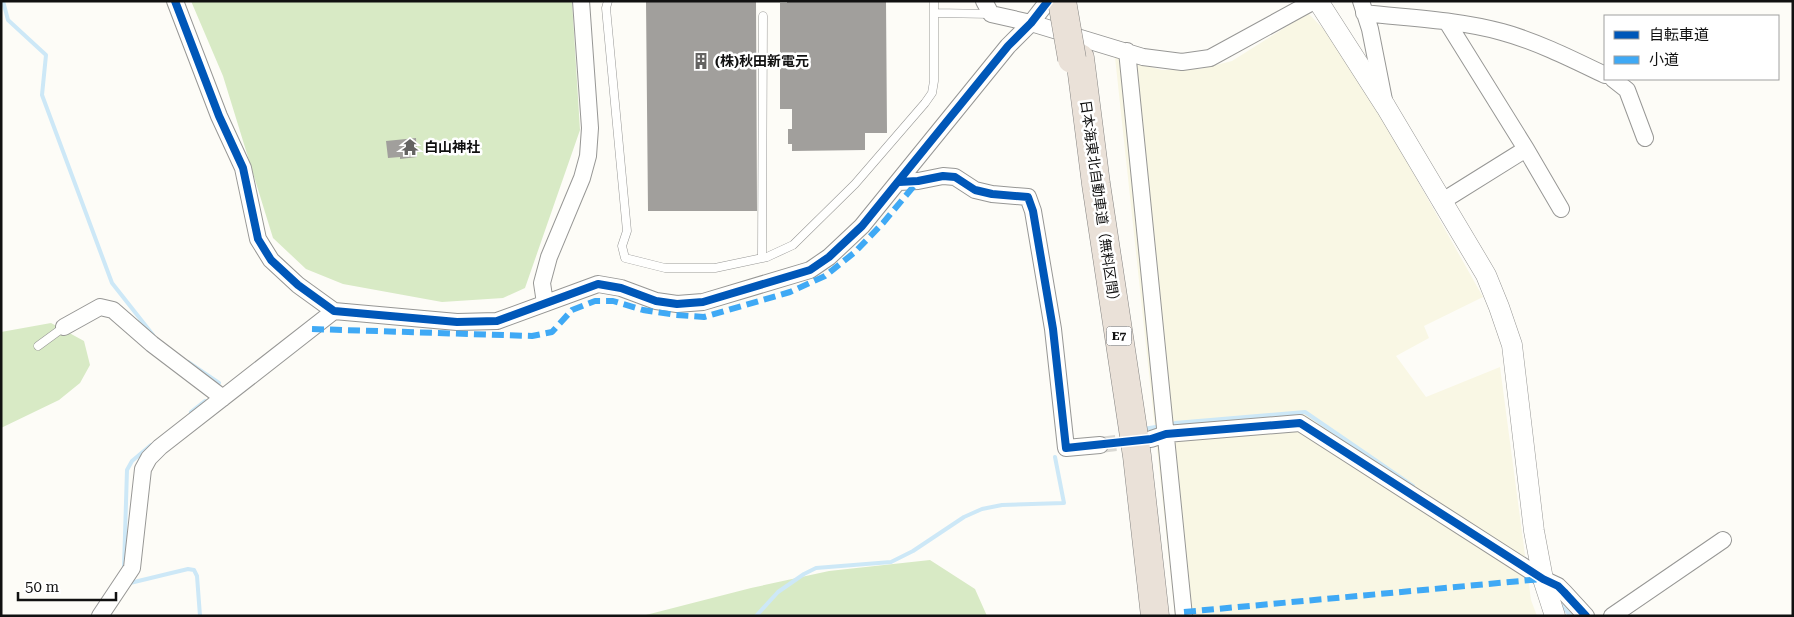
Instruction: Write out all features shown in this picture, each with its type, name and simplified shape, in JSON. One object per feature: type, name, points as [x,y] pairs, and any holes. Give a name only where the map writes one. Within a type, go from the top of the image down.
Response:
[{"type":"highway","name":"日本海東北自動車道（無料区間）","points":[[1062,1],[1076,58],[1098,194],[1137,456],[1155,616]]},
{"type":"highway","name":"日本海東北自動車道（無料区間）","points":[[1071,1],[1076,58],[1143,616]]},
{"type":"street","points":[[175,1],[219,116],[243,168],[258,239],[271,260],[298,285],[334,311],[457,322],[496,321],[598,284],[621,288],[656,301],[677,304],[703,302],[810,270],[829,257],[862,226],[1008,46],[1031,24],[1048,1]]},
{"type":"street","points":[[545,303],[542,283],[549,257],[582,178],[588,156],[590,128],[581,1]]},
{"type":"street","points":[[988,8],[1031,24],[1143,57],[1182,62],[1210,58],[1314,1]]},
{"type":"street","points":[[1318,1],[1386,107],[1486,275],[1499,307],[1512,344],[1534,531],[1543,579],[1555,616]]},
{"type":"street","points":[[1386,107],[1370,28],[1363,7],[1502,32],[1562,54],[1604,75]]},
{"type":"street","points":[[1447,22],[1561,209]]},
{"type":"street","points":[[1127,52],[1158,437],[1184,616]]},
{"type":"street","points":[[1614,80],[1627,90],[1646,138]]},
{"type":"street","points":[[1441,202],[1526,150]]},
{"type":"street","points":[[899,182],[949,176],[955,177],[975,190],[992,194],[1028,197],[1033,211],[1053,329],[1066,448],[1100,445]]},
{"type":"street","points":[[64,327],[100,307],[113,310],[152,344],[222,398]]},
{"type":"street","points":[[100,616],[132,568],[143,469],[149,458],[222,398],[334,311]]},
{"type":"street","points":[[1158,437],[1300,423],[1543,579],[1558,586],[1586,616]]},
{"type":"street","points":[[1612,616],[1723,540]]},
{"type":"lane","points":[[608,1],[606,8],[627,231],[622,246],[625,258],[665,268],[715,268],[767,257],[793,245],[855,184],[925,104],[932,93],[934,81],[934,1]]},
{"type":"lane","points":[[935,13],[988,8]]},
{"type":"lane","points":[[762,258],[763,16]]},
{"type":"lane","points":[[38,346],[64,327]]},
{"type":"shaded area","points":[[1308,13],[1344,50],[1483,297],[1424,326],[1429,338],[1396,356],[1426,397],[1500,367],[1531,600],[1537,616],[1175,616],[1115,57],[1162,70],[1200,69],[1232,61]]},
{"type":"green space","points":[[191,1],[572,1],[580,130],[525,288],[503,298],[442,302],[343,284],[306,269],[273,238],[223,76]]},
{"type":"green space","points":[[51,323],[84,341],[90,365],[80,383],[59,400],[1,428],[1,332]]},
{"type":"green space","points":[[930,560],[975,589],[987,616],[642,616],[751,588],[829,571]]},
{"type":"building","name":"(株)秋田新電元","points":[[646,1],[756,1],[757,211],[648,211]]},
{"type":"building","points":[[787,1],[886,1],[887,133],[865,133],[865,150],[792,151],[792,144],[788,144],[788,129],[792,129],[792,109],[780,109],[780,3],[787,3]]},
{"type":"building","points":[[416,138],[417,157],[388,158],[386,141]]},
{"type":"waterway","points":[[3,1],[8,20],[46,55],[42,95],[112,283],[153,335]]},
{"type":"waterway","points":[[188,362],[219,383]]},
{"type":"waterway","points":[[191,412],[205,401]]},
{"type":"waterway","points":[[1175,423],[1305,412],[1413,486]]},
{"type":"waterway","points":[[1143,429],[1156,427]]},
{"type":"waterway","points":[[124,567],[127,470],[132,461],[151,445]]},
{"type":"waterway","points":[[756,616],[778,592],[816,568],[891,562],[913,551],[964,517],[982,509],[1002,505],[1064,503],[1055,457]]},
{"type":"waterway","points":[[130,583],[188,569],[194,570],[197,576],[200,616]]},
{"type":"waterway","points":[[1559,603],[1571,616]]},
{"type":"tunnel","points":[[1100,445],[1141,440]]},
{"type":"marked path","points":[[312,329],[532,336],[552,332],[572,310],[595,301],[613,301],[643,310],[704,317],[790,292],[825,276],[855,252],[883,223],[918,181]]},
{"type":"marked path","points":[[1184,612],[1542,579]]},
{"type":"cycle path","points":[[175,1],[219,116],[243,168],[258,239],[271,260],[298,285],[334,311],[457,322],[497,321],[598,284],[621,288],[656,301],[677,304],[703,302],[810,270],[829,257],[862,226],[1008,46],[1031,23],[1048,1]]},
{"type":"cycle path","points":[[899,182],[918,181],[943,176],[955,177],[975,190],[992,194],[1028,197],[1033,211],[1053,329],[1066,448],[1151,439],[1166,434],[1300,423],[1543,579],[1558,586],[1586,616]]},
{"type":"place","name":"(株)秋田新電元","points":[[701,61]]},
{"type":"place","name":"白山神社","points":[[410,147]]}]
